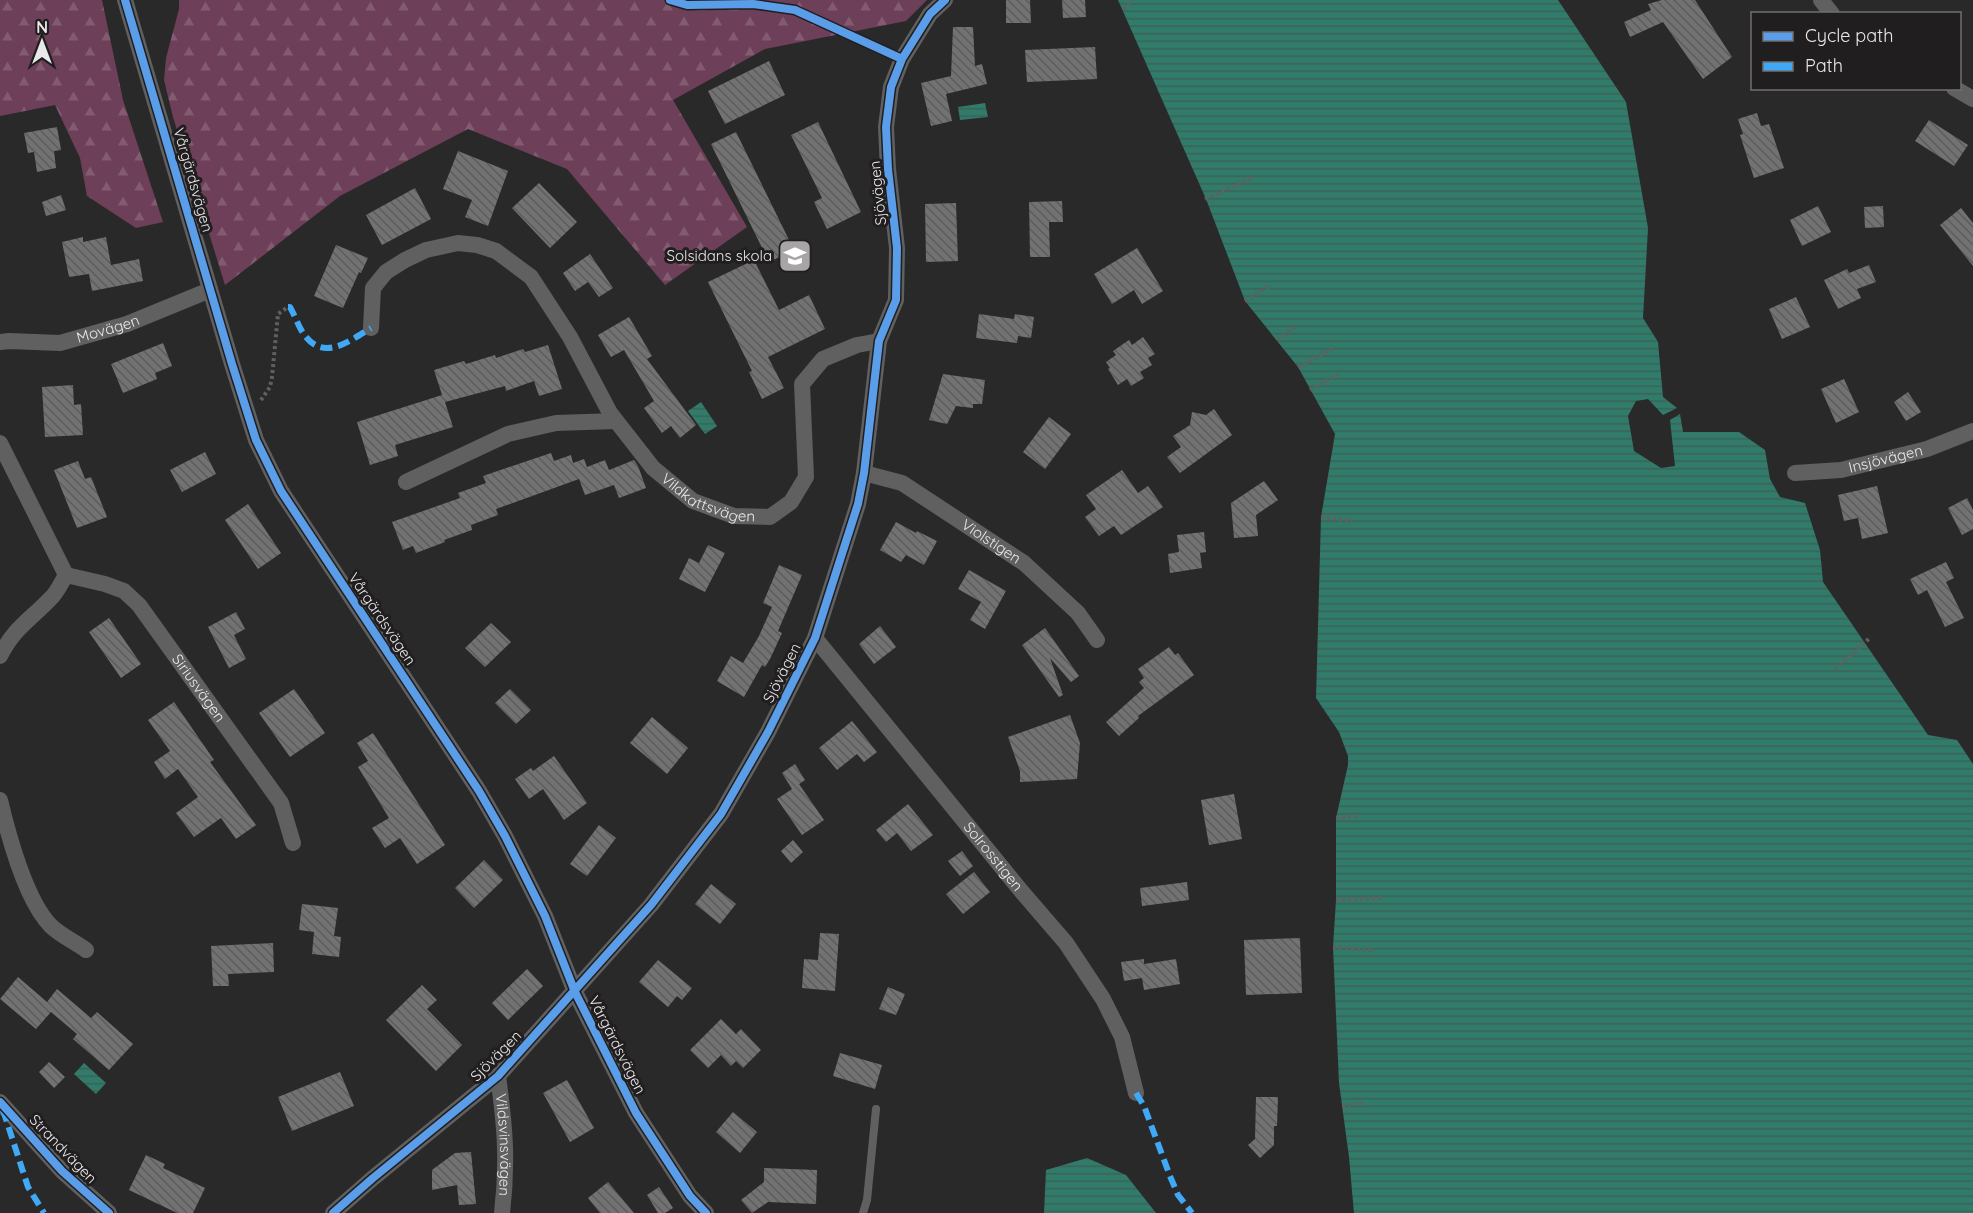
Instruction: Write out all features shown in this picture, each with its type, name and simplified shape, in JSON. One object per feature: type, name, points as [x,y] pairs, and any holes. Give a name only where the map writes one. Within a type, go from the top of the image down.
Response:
[{"type":"street","name":"Vårgärdsvägen","points":[[125,0],[256,440],[281,491],[479,791],[505,836],[545,916],[575,992],[636,1113],[690,1196],[706,1213]]},
{"type":"street","name":"Sjövägen","points":[[333,1213],[498,1076],[575,992],[651,905],[721,814],[768,732],[815,638],[858,504],[864,473],[879,341],[896,300],[897,248],[888,169],[886,127],[891,87],[902,59],[930,14],[945,0]]},
{"type":"street","points":[[1821,0],[1830,12]]},
{"type":"street","points":[[1957,90],[1973,99]]},
{"type":"street","name":"Vildkattsvägen","points":[[371,328],[373,288],[386,272],[405,260],[441,246],[458,243],[477,245],[496,251],[531,277],[570,337],[610,413],[653,468],[693,501],[734,516],[770,517],[791,502],[806,477],[802,384],[823,359],[857,345],[879,341]]},
{"type":"street","name":"Movägen","points":[[0,342],[60,343],[127,324],[210,290]]},
{"type":"street","points":[[406,483],[508,434],[556,423],[616,421]]},
{"type":"street","name":"Insjövägen","points":[[1795,473],[1841,470],[1927,449],[1973,431]]},
{"type":"street","points":[[0,443],[66,575],[52,598],[24,622],[0,656]]},
{"type":"street","name":"Violstigen","points":[[864,473],[902,483],[1024,563],[1078,614],[1096,640]]},
{"type":"street","name":"Siriusvägen","points":[[66,575],[124,591],[139,605],[282,803],[293,843]]},
{"type":"street","name":"Solrosstigen","points":[[815,638],[1000,866],[1066,943],[1103,999],[1122,1037],[1136,1094]]},
{"type":"street","points":[[0,800],[6,827],[30,894],[50,926],[86,950]]},
{"type":"street","name":"Vildsvinsvägen","points":[[498,1076],[506,1136],[506,1175],[502,1213]]},
{"type":"street","name":"Strandvägen","points":[[0,1102],[62,1172],[109,1213]]},
{"type":"lane","points":[[863,1213],[867,1200],[876,1109]]},
{"type":"path","points":[[1123,9],[1132,0]]},
{"type":"path","points":[[1204,199],[1254,177]]},
{"type":"path","points":[[1245,301],[1269,286]]},
{"type":"path","points":[[258,403],[266,394],[272,377],[278,314],[288,307]]},
{"type":"path","points":[[1278,340],[1297,325]]},
{"type":"path","points":[[1298,367],[1334,348]]},
{"type":"path","points":[[1310,390],[1338,374]]},
{"type":"path","points":[[1321,517],[1353,521]]},
{"type":"path","points":[[1835,669],[1871,637]]},
{"type":"path","points":[[1336,818],[1357,816]]},
{"type":"path","points":[[1336,900],[1383,898]]},
{"type":"path","points":[[1333,947],[1373,950]]},
{"type":"path","points":[[1342,1106],[1362,1103]]},
{"type":"green space","points":[[0,0],[102,0],[123,100],[163,222],[136,228],[87,196],[80,158],[55,105],[0,116]]},
{"type":"green space","points":[[179,0],[927,0],[906,21],[765,49],[673,100],[747,227],[665,285],[567,169],[468,129],[340,196],[225,285],[173,117],[164,80],[166,58],[179,9]]},
{"type":"shaded area","points":[[1118,0],[1558,0],[1626,102],[1648,228],[1643,318],[1658,342],[1663,397],[1677,408],[1663,415],[1648,399],[1636,401],[1628,416],[1634,451],[1661,468],[1675,466],[1670,420],[1680,414],[1683,432],[1739,432],[1765,450],[1770,479],[1780,497],[1805,503],[1820,550],[1823,582],[1928,735],[1957,740],[1973,764],[1973,1213],[1354,1213],[1339,1083],[1333,947],[1336,900],[1336,818],[1348,756],[1339,732],[1316,698],[1321,517],[1335,434],[1298,367],[1245,301],[1206,199]]},
{"type":"shaded area","points":[[985,103],[988,117],[960,120],[958,107]]},
{"type":"shaded area","points":[[701,402],[717,426],[705,434],[688,411]]},
{"type":"shaded area","points":[[84,1063],[106,1083],[96,1094],[74,1074]]},
{"type":"shaded area","points":[[1087,1158],[1126,1175],[1156,1213],[1044,1213],[1046,1170]]},
{"type":"building","points":[[1006,0],[1030,0],[1031,23],[1006,23]]},
{"type":"building","points":[[1062,0],[1085,0],[1086,17],[1063,18]]},
{"type":"building","points":[[1662,0],[1695,0],[1732,57],[1703,79],[1663,22],[1630,37],[1624,22],[1651,10],[1648,4]]},
{"type":"building","points":[[953,27],[973,27],[975,66],[982,64],[987,84],[946,94],[952,121],[931,126],[921,83],[951,76]]},
{"type":"building","points":[[1095,47],[1097,79],[1027,82],[1025,50]]},
{"type":"building","points":[[769,61],[785,95],[725,124],[708,91]]},
{"type":"building","points":[[1757,113],[1761,126],[1769,124],[1784,168],[1754,178],[1740,135],[1743,134],[1738,119]]},
{"type":"building","points":[[1929,120],[1968,145],[1954,166],[1915,141]]},
{"type":"building","points":[[818,122],[861,212],[827,229],[814,202],[822,198],[791,135]]},
{"type":"building","points":[[57,127],[61,150],[54,151],[56,168],[37,172],[34,152],[28,153],[24,133]]},
{"type":"building","points":[[736,132],[794,250],[769,262],[711,144]]},
{"type":"building","points":[[458,151],[508,171],[488,226],[465,217],[472,200],[443,189]]},
{"type":"building","points":[[539,183],[577,222],[550,248],[512,208]]},
{"type":"building","points":[[415,188],[431,219],[382,245],[366,215]]},
{"type":"building","points":[[61,195],[66,210],[46,216],[42,202]]},
{"type":"building","points":[[1062,201],[1063,222],[1049,222],[1050,257],[1030,257],[1029,202]]},
{"type":"building","points":[[956,203],[958,261],[926,262],[925,204]]},
{"type":"building","points":[[1818,206],[1831,232],[1802,246],[1790,220]]},
{"type":"building","points":[[1883,206],[1884,227],[1865,228],[1864,207]]},
{"type":"building","points":[[1961,208],[1973,223],[1973,266],[1940,225]]},
{"type":"building","points":[[83,237],[83,242],[106,237],[111,265],[139,259],[143,281],[92,291],[89,274],[69,277],[62,242]]},
{"type":"building","points":[[336,245],[368,258],[343,308],[314,296]]},
{"type":"building","points":[[1137,248],[1163,291],[1142,304],[1134,290],[1112,304],[1094,274]]},
{"type":"building","points":[[590,254],[613,288],[599,297],[588,282],[575,291],[563,273]]},
{"type":"building","points":[[754,260],[779,310],[809,295],[825,329],[768,357],[784,388],[762,399],[749,372],[752,371],[708,282]]},
{"type":"building","points":[[1869,265],[1876,282],[1857,289],[1861,298],[1838,309],[1824,280],[1847,269],[1849,273]]},
{"type":"building","points":[[1796,297],[1810,327],[1782,339],[1769,309]]},
{"type":"building","points":[[979,314],[1014,319],[1015,314],[1034,317],[1031,338],[1018,336],[1017,343],[976,338]]},
{"type":"building","points":[[629,317],[652,356],[647,359],[696,425],[680,438],[671,426],[662,433],[644,408],[654,401],[624,350],[611,357],[598,335]]},
{"type":"building","points":[[1143,337],[1155,354],[1148,358],[1152,365],[1140,372],[1144,378],[1131,386],[1127,379],[1118,385],[1106,362],[1116,355],[1113,351],[1129,340],[1132,345]]},
{"type":"building","points":[[163,343],[172,366],[155,373],[157,379],[123,393],[111,364]]},
{"type":"building","points":[[548,345],[562,389],[539,396],[534,381],[506,391],[505,386],[445,402],[453,427],[395,445],[398,456],[370,465],[357,422],[442,395],[434,370],[464,361],[466,364],[495,355],[496,358],[523,349],[525,352]]},
{"type":"building","points":[[943,374],[985,380],[982,404],[973,404],[973,408],[956,406],[947,424],[929,420]]},
{"type":"building","points":[[1844,379],[1859,412],[1836,423],[1821,389]]},
{"type":"building","points":[[73,385],[74,405],[81,404],[83,435],[45,437],[42,387]]},
{"type":"building","points":[[1908,392],[1921,412],[1906,421],[1894,402]]},
{"type":"building","points":[[1214,409],[1232,435],[1180,473],[1167,457],[1181,447],[1173,436],[1190,425],[1192,412],[1206,415]]},
{"type":"building","points":[[1049,417],[1071,434],[1045,469],[1023,452]]},
{"type":"building","points":[[205,452],[216,474],[182,492],[170,470]]},
{"type":"building","points":[[551,453],[554,461],[571,455],[573,463],[584,459],[587,467],[605,460],[609,470],[634,460],[646,488],[619,498],[614,485],[585,495],[579,479],[496,509],[498,515],[471,525],[472,530],[444,540],[445,542],[416,553],[413,546],[403,550],[392,522],[460,498],[458,493],[486,483],[483,476]]},
{"type":"building","points":[[78,461],[85,479],[91,477],[107,517],[77,528],[54,470]]},
{"type":"building","points":[[1122,470],[1138,493],[1148,486],[1163,507],[1121,535],[1114,526],[1099,536],[1085,517],[1096,509],[1086,495]]},
{"type":"building","points":[[1264,481],[1278,500],[1256,515],[1258,536],[1234,538],[1231,503]]},
{"type":"building","points":[[1877,486],[1888,533],[1862,539],[1858,518],[1844,521],[1838,495]]},
{"type":"building","points":[[1967,498],[1973,510],[1973,529],[1962,535],[1948,508]]},
{"type":"building","points":[[248,504],[281,553],[258,569],[225,520]]},
{"type":"building","points":[[896,522],[937,541],[924,565],[906,555],[901,562],[880,550]]},
{"type":"building","points":[[1204,532],[1206,552],[1200,553],[1202,568],[1170,573],[1168,554],[1179,552],[1177,535]]},
{"type":"building","points":[[708,545],[725,553],[705,592],[679,579],[689,558],[699,563]]},
{"type":"building","points":[[1946,562],[1954,578],[1946,582],[1964,618],[1945,627],[1927,590],[1918,595],[1910,579]]},
{"type":"building","points":[[779,565],[802,575],[778,631],[782,633],[770,659],[765,667],[762,665],[744,697],[717,681],[731,656],[743,663],[759,636],[772,607],[763,603]]},
{"type":"building","points":[[969,570],[1006,591],[985,629],[970,620],[981,602],[958,589]]},
{"type":"building","points":[[236,612],[245,629],[234,635],[246,659],[229,668],[208,627]]},
{"type":"building","points":[[109,618],[141,664],[121,678],[89,632]]},
{"type":"building","points":[[491,623],[511,642],[485,667],[465,648]]},
{"type":"building","points":[[880,626],[896,647],[874,664],[859,644]]},
{"type":"building","points":[[1045,628],[1079,676],[1071,682],[1050,658],[1063,695],[1059,697],[1022,645]]},
{"type":"building","points":[[1169,647],[1175,655],[1178,653],[1194,675],[1138,716],[1139,718],[1119,736],[1106,722],[1144,688],[1139,682],[1144,678],[1138,669]]},
{"type":"building","points":[[294,689],[325,733],[290,757],[259,713]]},
{"type":"building","points":[[510,689],[531,710],[516,724],[495,703]]},
{"type":"building","points":[[174,702],[214,760],[210,762],[256,825],[236,839],[221,818],[194,837],[176,813],[198,797],[178,769],[165,779],[154,762],[170,751],[148,720]]},
{"type":"building","points":[[1070,715],[1080,743],[1077,779],[1020,782],[1020,771],[1008,737]]},
{"type":"building","points":[[652,717],[688,748],[667,774],[630,743]]},
{"type":"building","points":[[852,721],[877,752],[864,762],[857,754],[837,770],[819,748]]},
{"type":"building","points":[[373,733],[445,845],[417,864],[400,838],[385,848],[372,828],[389,818],[358,767],[368,761],[357,743]]},
{"type":"building","points":[[554,756],[587,803],[564,820],[543,789],[529,799],[515,779],[531,768],[533,771]]},
{"type":"building","points":[[795,764],[805,780],[799,784],[824,820],[802,835],[777,799],[792,789],[782,773]]},
{"type":"building","points":[[1234,794],[1242,839],[1209,845],[1201,800]]},
{"type":"building","points":[[908,804],[933,835],[911,851],[897,833],[886,842],[876,830]]},
{"type":"building","points":[[599,825],[616,838],[587,876],[570,864]]},
{"type":"building","points":[[793,840],[803,852],[791,863],[781,851]]},
{"type":"building","points":[[962,851],[973,866],[960,876],[948,861]]},
{"type":"building","points":[[484,860],[503,880],[474,908],[455,888]]},
{"type":"building","points":[[974,872],[990,892],[963,914],[946,894]]},
{"type":"building","points":[[1187,882],[1189,900],[1142,906],[1140,888]]},
{"type":"building","points":[[711,884],[736,904],[720,924],[695,904]]},
{"type":"building","points":[[302,904],[338,908],[334,936],[341,937],[339,957],[312,954],[314,932],[299,930]]},
{"type":"building","points":[[820,933],[839,934],[835,991],[802,988],[804,959],[818,960]]},
{"type":"building","points":[[1300,938],[1302,993],[1246,995],[1244,940]]},
{"type":"building","points":[[273,943],[274,972],[228,974],[229,986],[213,986],[211,946]]},
{"type":"building","points":[[1144,959],[1144,964],[1176,959],[1180,984],[1144,990],[1142,978],[1124,981],[1121,962]]},
{"type":"building","points":[[658,960],[692,988],[682,1000],[677,996],[668,1007],[639,982]]},
{"type":"building","points":[[527,969],[543,986],[508,1020],[492,1003]]},
{"type":"building","points":[[18,977],[47,1002],[57,989],[91,1018],[97,1012],[133,1044],[109,1070],[73,1039],[77,1034],[51,1012],[36,1029],[0,999]]},
{"type":"building","points":[[422,985],[437,1000],[427,1009],[462,1045],[436,1071],[386,1020]]},
{"type":"building","points":[[888,987],[905,994],[896,1015],[879,1009]]},
{"type":"building","points":[[721,1019],[736,1034],[741,1029],[761,1050],[743,1068],[736,1061],[731,1066],[721,1055],[708,1068],[690,1050]]},
{"type":"building","points":[[840,1053],[882,1065],[875,1089],[833,1076]]},
{"type":"building","points":[[49,1062],[65,1077],[54,1088],[39,1072]]},
{"type":"building","points":[[340,1072],[354,1106],[292,1131],[278,1097]]},
{"type":"building","points":[[567,1080],[594,1128],[570,1142],[543,1093]]},
{"type":"building","points":[[1256,1097],[1278,1097],[1274,1145],[1260,1158],[1248,1145],[1255,1139]]},
{"type":"building","points":[[733,1112],[757,1132],[740,1153],[716,1132]]},
{"type":"building","points":[[471,1152],[476,1204],[459,1205],[457,1185],[432,1190],[432,1170],[455,1153]]},
{"type":"building","points":[[146,1155],[165,1164],[163,1168],[205,1188],[193,1213],[177,1213],[129,1190]]},
{"type":"building","points":[[764,1168],[817,1170],[816,1204],[768,1202],[752,1213],[741,1200],[764,1182]]},
{"type":"building","points":[[608,1182],[634,1213],[600,1213],[588,1198]]},
{"type":"building","points":[[659,1187],[673,1208],[665,1213],[658,1213],[647,1195]]},
{"type":"marked path","points":[[288,307],[303,333],[319,347],[336,347],[371,328]]},
{"type":"marked path","points":[[1136,1093],[1144,1106],[1178,1195],[1192,1213]]},
{"type":"marked path","points":[[3,1110],[28,1187],[44,1213]]},
{"type":"cycle path","points":[[125,0],[256,440],[281,491],[479,791],[505,836],[545,916],[575,992],[636,1113],[690,1196],[706,1213]]},
{"type":"cycle path","points":[[670,0],[687,5],[753,4],[795,10],[902,59]]},
{"type":"cycle path","points":[[333,1213],[498,1076],[651,905],[721,814],[768,732],[815,638],[858,504],[864,473],[879,341],[896,300],[897,248],[888,169],[886,127],[891,87],[902,59],[930,14],[945,0]]},
{"type":"cycle path","points":[[0,1102],[62,1171],[109,1213]]},
{"type":"place","name":"Solsidans skola","points":[[795,256]]}]
